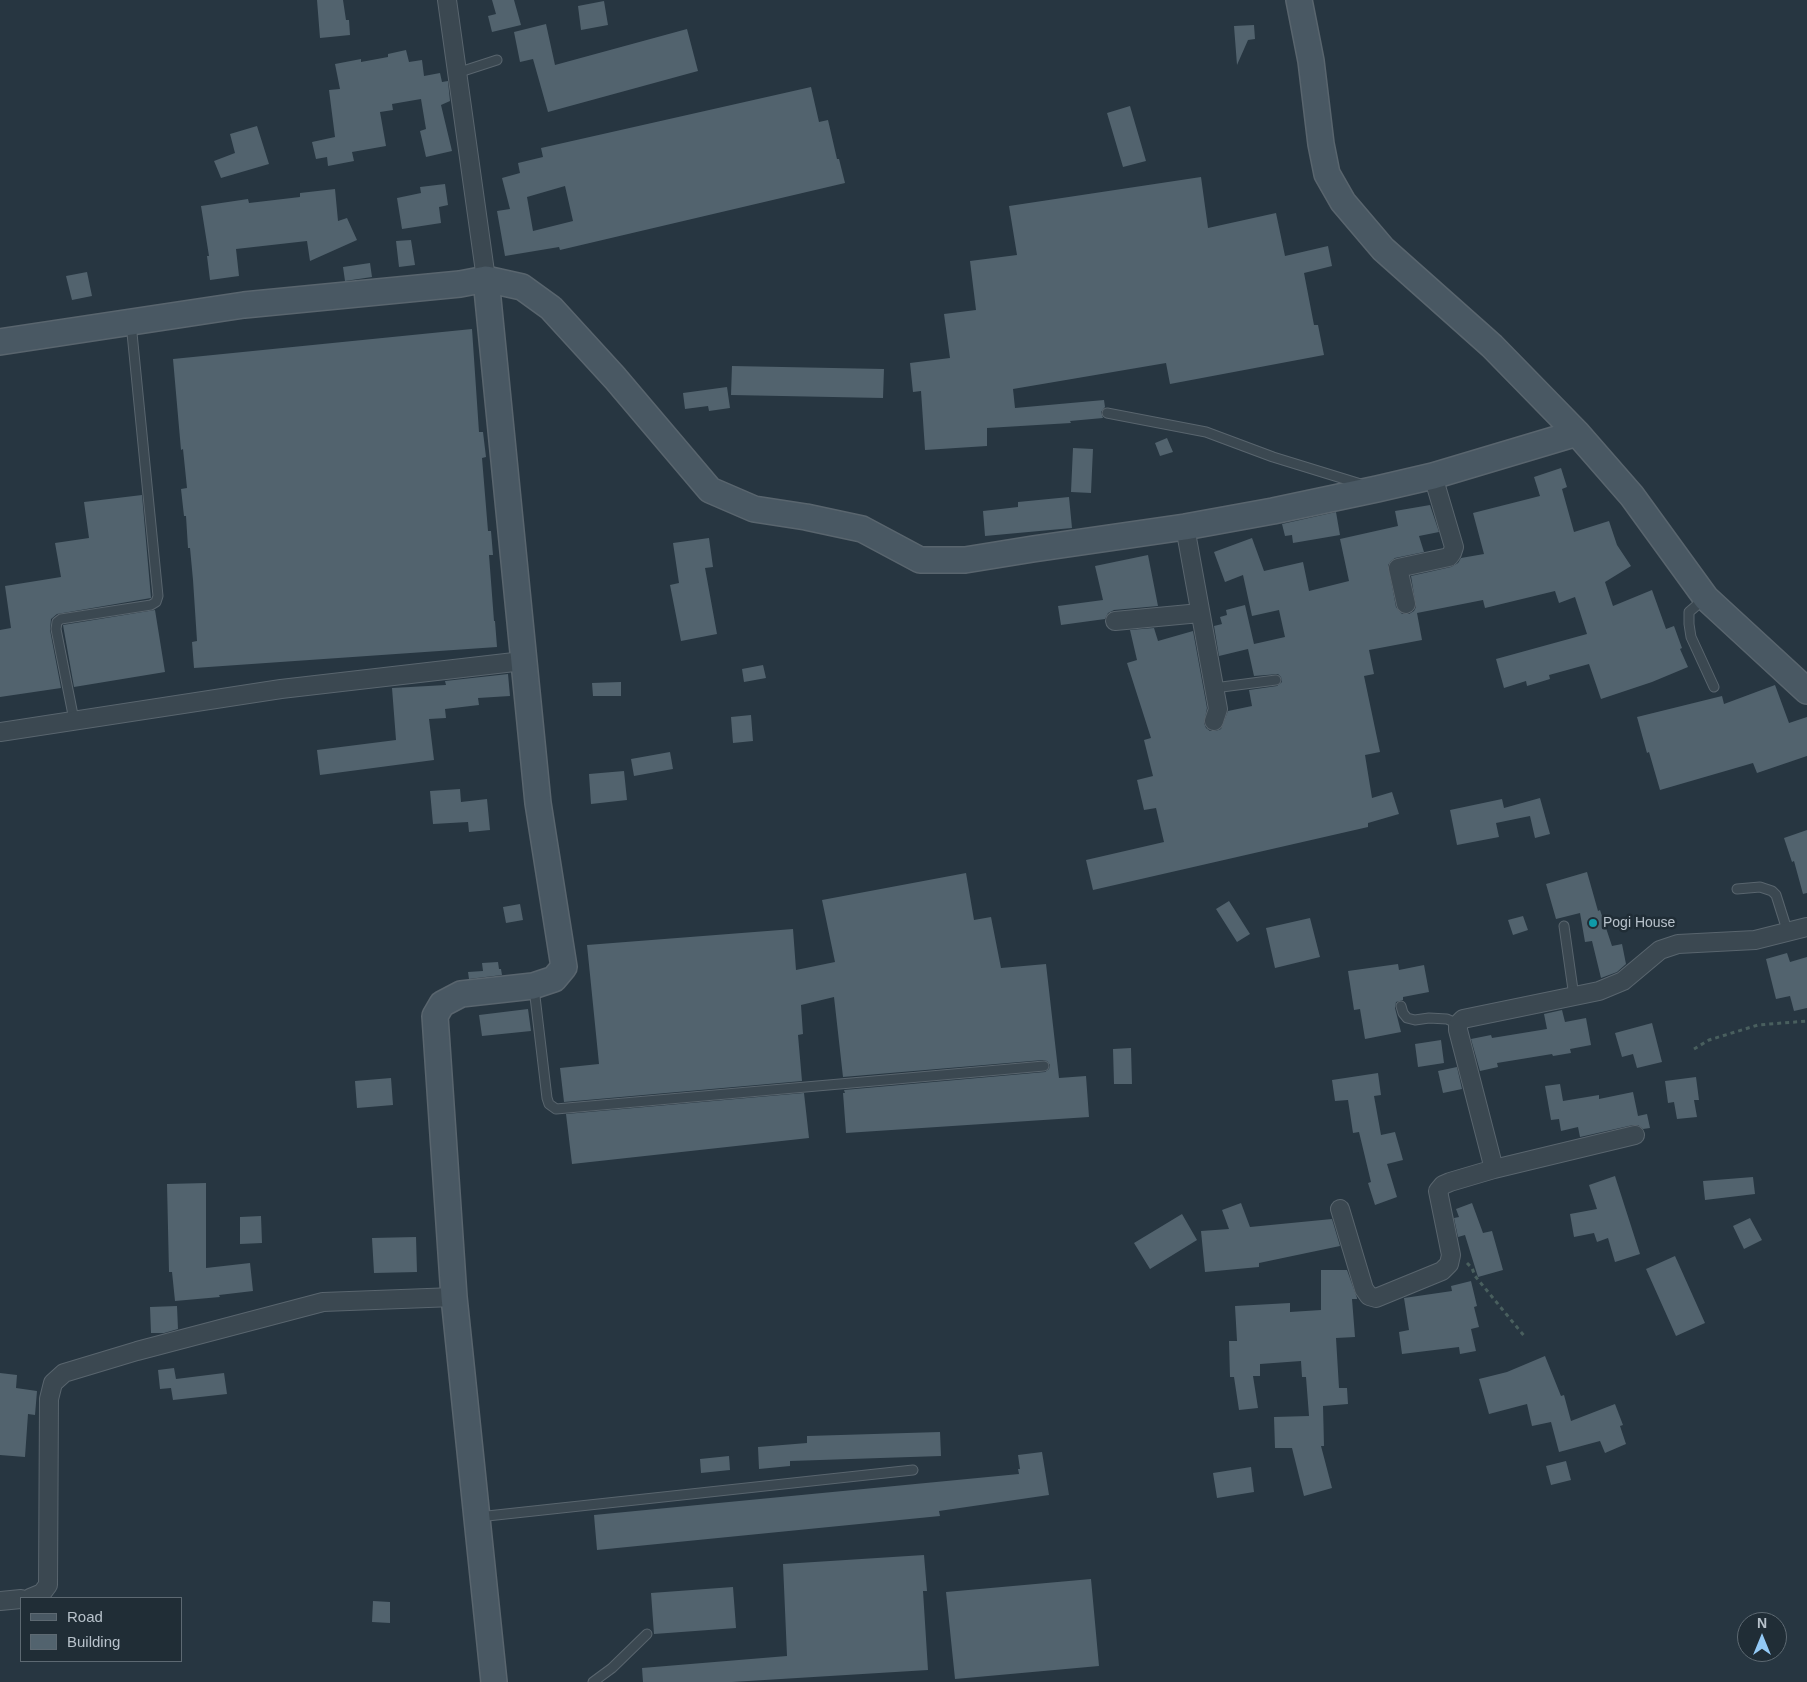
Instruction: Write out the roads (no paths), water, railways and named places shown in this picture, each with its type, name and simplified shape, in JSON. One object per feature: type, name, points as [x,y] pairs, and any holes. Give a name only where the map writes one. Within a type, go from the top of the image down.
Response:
[{"type":"street","points":[[447,0],[486,280],[538,804],[564,967],[554,979],[533,986],[461,994],[442,1004],[435,1016],[454,1297],[494,1682]]},
{"type":"street","points":[[1299,0],[1311,61],[1321,144],[1327,174],[1343,202],[1383,250],[1492,346],[1577,432],[1632,496],[1706,598],[1807,691]]},
{"type":"street","points":[[0,342],[244,305],[486,280],[522,287],[551,308],[615,378],[710,490],[754,509],[806,517],[862,529],[920,560],[965,560],[1185,528],[1433,476],[1577,432]]},
{"type":"street","points":[[1406,604],[1398,568],[1449,557],[1454,546],[1433,476]]},
{"type":"street","points":[[1185,528],[1218,709],[1214,721]]},
{"type":"street","points":[[1115,621],[1200,613]]},
{"type":"street","points":[[0,732],[281,689],[523,661]]},
{"type":"street","points":[[1494,1169],[1458,1030],[1458,1024],[1463,1019],[1599,991],[1623,981],[1660,950],[1678,944],[1755,940],[1807,927]]},
{"type":"street","points":[[1340,1209],[1364,1289],[1369,1296],[1376,1298],[1442,1271],[1448,1264],[1451,1255],[1438,1191],[1443,1185],[1494,1169],[1635,1135]]},
{"type":"street","points":[[32,1597],[42,1593],[48,1585],[49,1399],[53,1383],[64,1373],[137,1351],[323,1302],[454,1297]]},
{"type":"street","points":[[0,1601],[20,1599]]},
{"type":"lane","points":[[457,73],[497,60]]},
{"type":"lane","points":[[74,720],[56,629],[57,622],[61,619],[151,605],[156,602],[158,596],[130,322]]},
{"type":"lane","points":[[1107,413],[1206,432],[1273,457],[1377,489]]},
{"type":"lane","points":[[1706,598],[1688,612],[1688,624],[1691,638],[1714,687]]},
{"type":"lane","points":[[1214,688],[1276,680]]},
{"type":"lane","points":[[1737,889],[1760,887],[1772,891],[1776,895],[1788,932]]},
{"type":"lane","points":[[1564,926],[1574,997]]},
{"type":"lane","points":[[533,986],[547,1098],[549,1104],[556,1109],[1044,1066]]},
{"type":"lane","points":[[1401,1006],[1407,1018],[1415,1020],[1429,1018],[1447,1019],[1458,1024]]},
{"type":"lane","points":[[478,1517],[914,1470]]},
{"type":"lane","points":[[592,1682],[612,1668],[647,1634]]},
{"type":"place","name":"Pogi House","points":[[1593,923]]}]
